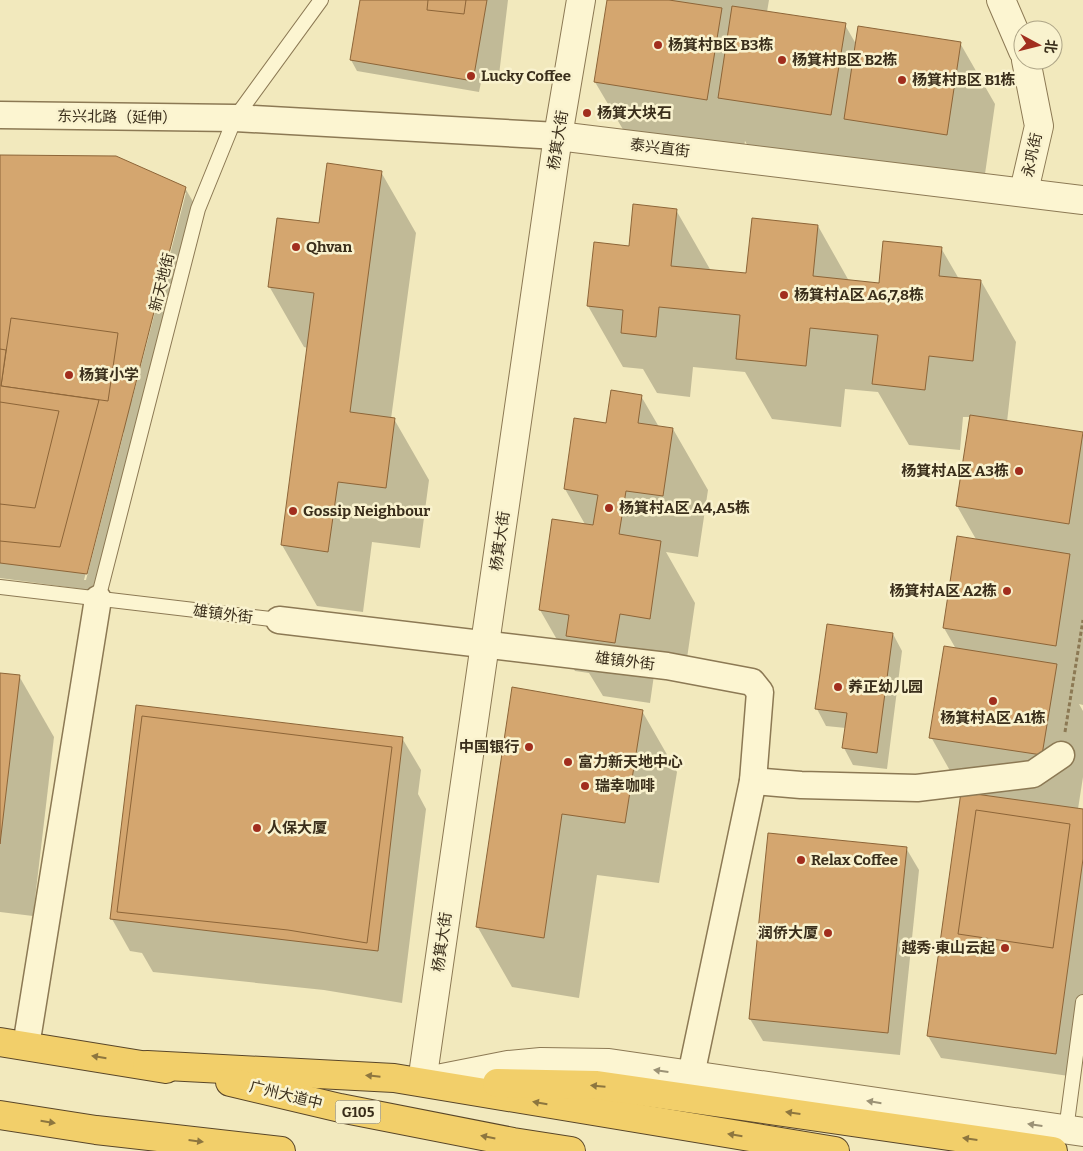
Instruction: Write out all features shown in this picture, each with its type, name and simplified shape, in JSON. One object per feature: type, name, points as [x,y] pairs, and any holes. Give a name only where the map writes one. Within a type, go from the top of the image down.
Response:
[{"type":"highway","name":"广州大道中","points":[[13,1044],[147,1065],[274,1091],[340,1108],[513,1142],[571,1151]]},
{"type":"highway","points":[[147,1065],[361,1075],[422,1082],[647,1122],[835,1151]]},
{"type":"highway","points":[[422,1082],[597,1085],[841,1120],[1067,1138]]},
{"type":"highway","points":[[0,1115],[96,1130],[281,1151]]},
{"type":"highway","points":[[96,1130],[174,1151]]},
{"type":"street","name":"杨箕大街","points":[[422,1082],[558,136],[581,0]]},
{"type":"street","points":[[1001,0],[1013,28]]},
{"type":"street","name":"永巩街","points":[[1024,191],[1039,126],[1028,70]]},
{"type":"street","name":"东兴北路（延伸）","points":[[0,115],[235,118]]},
{"type":"street","name":"泰兴直街","points":[[235,118],[558,136],[1024,191],[1083,200]]},
{"type":"street","points":[[13,1044],[98,599]]},
{"type":"street","name":"雄镇外街","points":[[279,620],[667,666],[752,682],[760,692],[753,781],[692,1075]]},
{"type":"street","points":[[753,781],[801,786],[916,788],[1033,774],[1061,755]]},
{"type":"street","points":[[422,1082],[508,1065],[541,1062],[608,1063],[692,1075],[1067,1138]]},
{"type":"lane","name":"新天地街","points":[[98,599],[198,209],[235,118],[321,0]]},
{"type":"lane","name":"雄镇外街","points":[[0,587],[279,620]]},
{"type":"lane","points":[[1067,1138],[1083,1002]]},
{"type":"path","points":[[1061,755],[1083,620]]},
{"type":"building","points":[[360,0],[487,0],[473,81],[350,60]]},
{"type":"building","points":[[428,0],[466,0],[464,14],[427,10]]},
{"type":"building","name":"杨箕村B区 B3栋","points":[[607,0],[669,0],[722,8],[707,100],[594,82]]},
{"type":"building","name":"杨箕村B区 B2栋","points":[[732,6],[846,23],[831,115],[718,98]]},
{"type":"building","name":"杨箕村B区 B1栋","points":[[858,26],[961,42],[947,135],[844,119]]},
{"type":"building","name":"杨箕小学","points":[[0,155],[116,156],[186,187],[87,574],[0,563]]},
{"type":"building","points":[[327,163],[382,171],[350,412],[395,418],[386,488],[338,482],[328,552],[281,545],[314,293],[268,287],[277,218],[319,223]]},
{"type":"building","name":"杨箕村A区 A6,7,8栋","points":[[633,204],[677,209],[671,266],[746,273],[752,218],[818,225],[813,276],[879,283],[883,241],[942,247],[939,276],[981,280],[973,361],[929,356],[925,390],[872,384],[878,335],[810,328],[806,366],[736,359],[740,315],[659,307],[656,337],[621,333],[623,310],[587,306],[594,242],[629,246]]},
{"type":"building","points":[[11,318],[118,333],[108,401],[1,386]]},
{"type":"building","points":[[0,349],[6,350],[1,386],[99,400],[60,547],[0,541],[0,504],[35,508],[59,411],[0,402]]},
{"type":"building","name":"杨箕村A区 A4,A5栋","points":[[611,390],[642,395],[638,423],[673,428],[663,496],[626,491],[619,534],[661,541],[650,619],[620,614],[615,643],[566,636],[569,615],[539,610],[552,519],[593,525],[598,495],[564,489],[574,418],[606,423]]},
{"type":"building","name":"杨箕村A区 A3栋","points":[[970,415],[1083,432],[1069,524],[956,506]]},
{"type":"building","name":"杨箕村A区 A2栋","points":[[957,536],[1070,554],[1056,646],[943,628]]},
{"type":"building","points":[[827,624],[893,633],[877,753],[842,748],[847,713],[815,709]]},
{"type":"building","name":"杨箕村A区 A1栋","points":[[944,646],[1057,664],[1042,755],[929,738]]},
{"type":"building","points":[[0,673],[20,675],[0,844]]},
{"type":"building","name":"富力新天地中心","points":[[512,687],[643,710],[625,823],[562,814],[544,938],[476,927]]},
{"type":"building","name":"人保大厦","points":[[136,705],[403,737],[378,951],[110,919]]},
{"type":"building","name":"人保大厦","points":[[142,716],[392,747],[367,943],[288,930],[117,912]]},
{"type":"building","name":"越秀·東山云起","points":[[961,792],[1083,809],[1083,859],[1056,1054],[927,1036]]},
{"type":"building","points":[[976,810],[1070,824],[1053,948],[958,934]]},
{"type":"building","name":"润侨大厦","points":[[768,833],[907,847],[888,1033],[749,1019]]},
{"type":"place","name":"杨箕村B区 B3栋","points":[[658,45]]},
{"type":"place","name":"杨箕村B区 B2栋","points":[[782,60]]},
{"type":"place","name":"Lucky Coffee","points":[[471,76]]},
{"type":"place","name":"杨箕村B区 B1栋","points":[[902,80]]},
{"type":"place","name":"杨箕大块石","points":[[587,113]]},
{"type":"place","name":"Qhvan","points":[[296,247]]},
{"type":"place","name":"杨箕村A区 A6,7,8栋","points":[[784,295]]},
{"type":"place","name":"杨箕小学","points":[[69,375]]},
{"type":"place","name":"杨箕村A区 A3栋","points":[[1019,471]]},
{"type":"place","name":"杨箕村A区 A4,A5栋","points":[[609,508]]},
{"type":"place","name":"Gossip Neighbour","points":[[293,511]]},
{"type":"place","name":"杨箕村A区 A2栋","points":[[1007,591]]},
{"type":"place","name":"养正幼儿园","points":[[838,687]]},
{"type":"place","name":"杨箕村A区 A1栋","points":[[993,701]]},
{"type":"place","name":"中国银行","points":[[529,747]]},
{"type":"place","name":"富力新天地中心","points":[[568,762]]},
{"type":"place","name":"瑞幸咖啡","points":[[585,786]]},
{"type":"place","name":"人保大厦","points":[[257,828]]},
{"type":"place","name":"Relax Coffee","points":[[801,860]]},
{"type":"place","name":"润侨大厦","points":[[828,933]]},
{"type":"place","name":"越秀·東山云起","points":[[1005,948]]}]
